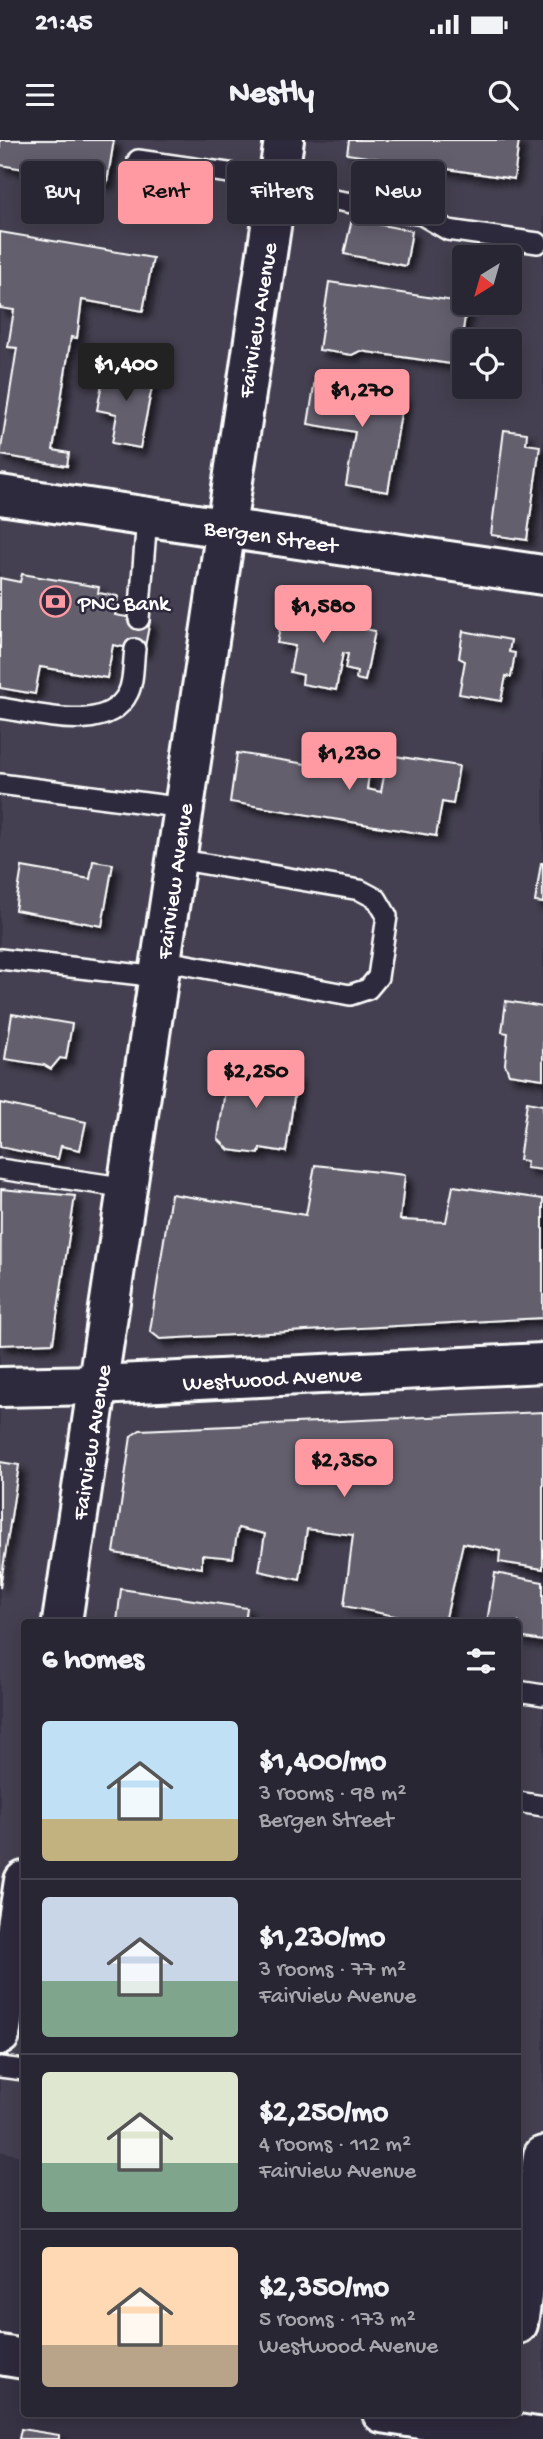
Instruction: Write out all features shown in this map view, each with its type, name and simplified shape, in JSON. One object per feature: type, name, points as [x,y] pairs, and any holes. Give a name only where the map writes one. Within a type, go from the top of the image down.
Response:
[{"type":"street","name":"Fairview Avenue","points":[[281,161],[284,140]]},
{"type":"street","name":"Fairview Avenue","points":[[62,1619],[271,224]]},
{"type":"street","name":"Bergen Street","points":[[0,495],[543,575]]},
{"type":"street","name":"Westwood Avenue","points":[[0,1387],[98,1385],[543,1363]]},
{"type":"street","points":[[0,2035],[17,1969],[15,1892]]},
{"type":"street","points":[[521,2304],[543,2156]]},
{"type":"street","points":[[0,2355],[21,2358]]},
{"type":"street","points":[[414,2417],[502,2428],[543,2438]]},
{"type":"lane","points":[[138,160],[227,176]]},
{"type":"lane","points":[[337,197],[422,215],[448,230],[538,243]]},
{"type":"lane","points":[[139,619],[147,517]]},
{"type":"lane","points":[[0,708],[84,720],[108,715],[128,693],[135,649]]},
{"type":"lane","points":[[0,784],[184,807]]},
{"type":"lane","points":[[0,959],[160,969],[350,995],[368,989],[378,977],[387,916],[377,899],[360,890],[176,859]]},
{"type":"lane","points":[[0,1169],[128,1188]]},
{"type":"lane","points":[[521,1691],[543,1695]]},
{"type":"lane","points":[[521,1802],[543,1806]]},
{"type":"lane","points":[[0,2067],[21,2070]]},
{"type":"shaded area","points":[[0,140],[543,140],[543,2418],[521,2416],[521,1619],[21,1619],[21,2156],[0,2151]]},
{"type":"building","points":[[0,140],[114,140],[107,183],[104,182],[104,161],[21,161],[21,169],[0,165]]},
{"type":"building","points":[[349,140],[519,140],[514,179],[445,169],[445,161],[394,161],[347,154]]},
{"type":"building","points":[[351,223],[377,224],[412,231],[406,266],[344,254]]},
{"type":"building","points":[[0,232],[153,258],[143,311],[82,300],[77,338],[71,337],[53,450],[69,453],[67,466],[0,455],[17,348],[8,347],[14,310],[0,308]]},
{"type":"building","points":[[329,282],[452,301],[452,315],[465,315],[463,329],[452,329],[452,364],[360,351],[352,355],[319,350]]},
{"type":"building","points":[[106,363],[139,369],[138,379],[153,382],[140,448],[112,443],[117,414],[97,410]]},
{"type":"building","points":[[315,380],[404,395],[388,492],[346,485],[355,432],[308,424]]},
{"type":"building","points":[[504,430],[527,433],[526,444],[540,446],[527,540],[491,535]]},
{"type":"building","points":[[22,574],[99,587],[98,593],[118,596],[115,615],[150,621],[144,651],[113,645],[107,678],[40,667],[35,694],[0,688],[0,578],[20,582]]},
{"type":"building","points":[[290,601],[332,610],[330,622],[375,631],[365,681],[356,679],[357,672],[345,669],[348,654],[343,653],[336,690],[302,684],[303,675],[290,672],[295,646],[277,643],[282,619],[279,607]]},
{"type":"building","points":[[463,631],[511,640],[509,652],[515,653],[511,677],[506,676],[501,701],[459,694],[465,661],[459,658]]},
{"type":"building","points":[[237,753],[369,774],[367,789],[381,792],[388,755],[459,766],[453,804],[442,802],[436,836],[230,802]]},
{"type":"building","points":[[93,861],[113,864],[102,926],[15,910],[22,867],[90,879]]},
{"type":"building","points":[[543,863],[543,903],[535,902]]},
{"type":"building","points":[[506,1001],[543,1007],[543,1079],[509,1074],[505,1064],[508,1033],[502,1032]]},
{"type":"building","points":[[12,1014],[72,1024],[66,1059],[60,1058],[51,1069],[44,1065],[5,1059]]},
{"type":"building","points":[[229,1063],[272,1069],[271,1074],[297,1077],[286,1152],[260,1148],[259,1154],[229,1150],[218,1139]]},
{"type":"building","points":[[527,1102],[543,1105],[543,1170],[526,1168],[527,1161],[519,1160]]},
{"type":"building","points":[[0,1103],[86,1122],[80,1150],[61,1146],[58,1159],[0,1147]]},
{"type":"building","points":[[315,1165],[405,1175],[400,1220],[446,1222],[453,1186],[543,1199],[543,1318],[160,1339],[150,1331],[171,1194],[306,1215]]},
{"type":"building","points":[[1,1189],[75,1196],[53,1343],[0,1345]]},
{"type":"building","points":[[543,1412],[543,1569],[499,1562],[500,1551],[463,1543],[446,1619],[410,1619],[344,1606],[353,1535],[307,1529],[300,1580],[259,1571],[265,1534],[238,1528],[233,1558],[202,1555],[202,1568],[114,1553],[131,1436],[140,1430]]},
{"type":"building","points":[[0,1462],[19,1465],[0,1588]]},
{"type":"building","points":[[495,1573],[543,1582],[543,1641],[521,1637],[521,1619],[487,1619]]},
{"type":"building","points":[[121,1589],[247,1608],[245,1619],[117,1619]]},
{"type":"building","points":[[21,2429],[59,2435],[59,2439],[19,2439]]},
{"type":"place","name":"PNC Bank","points":[[55,602]]}]
